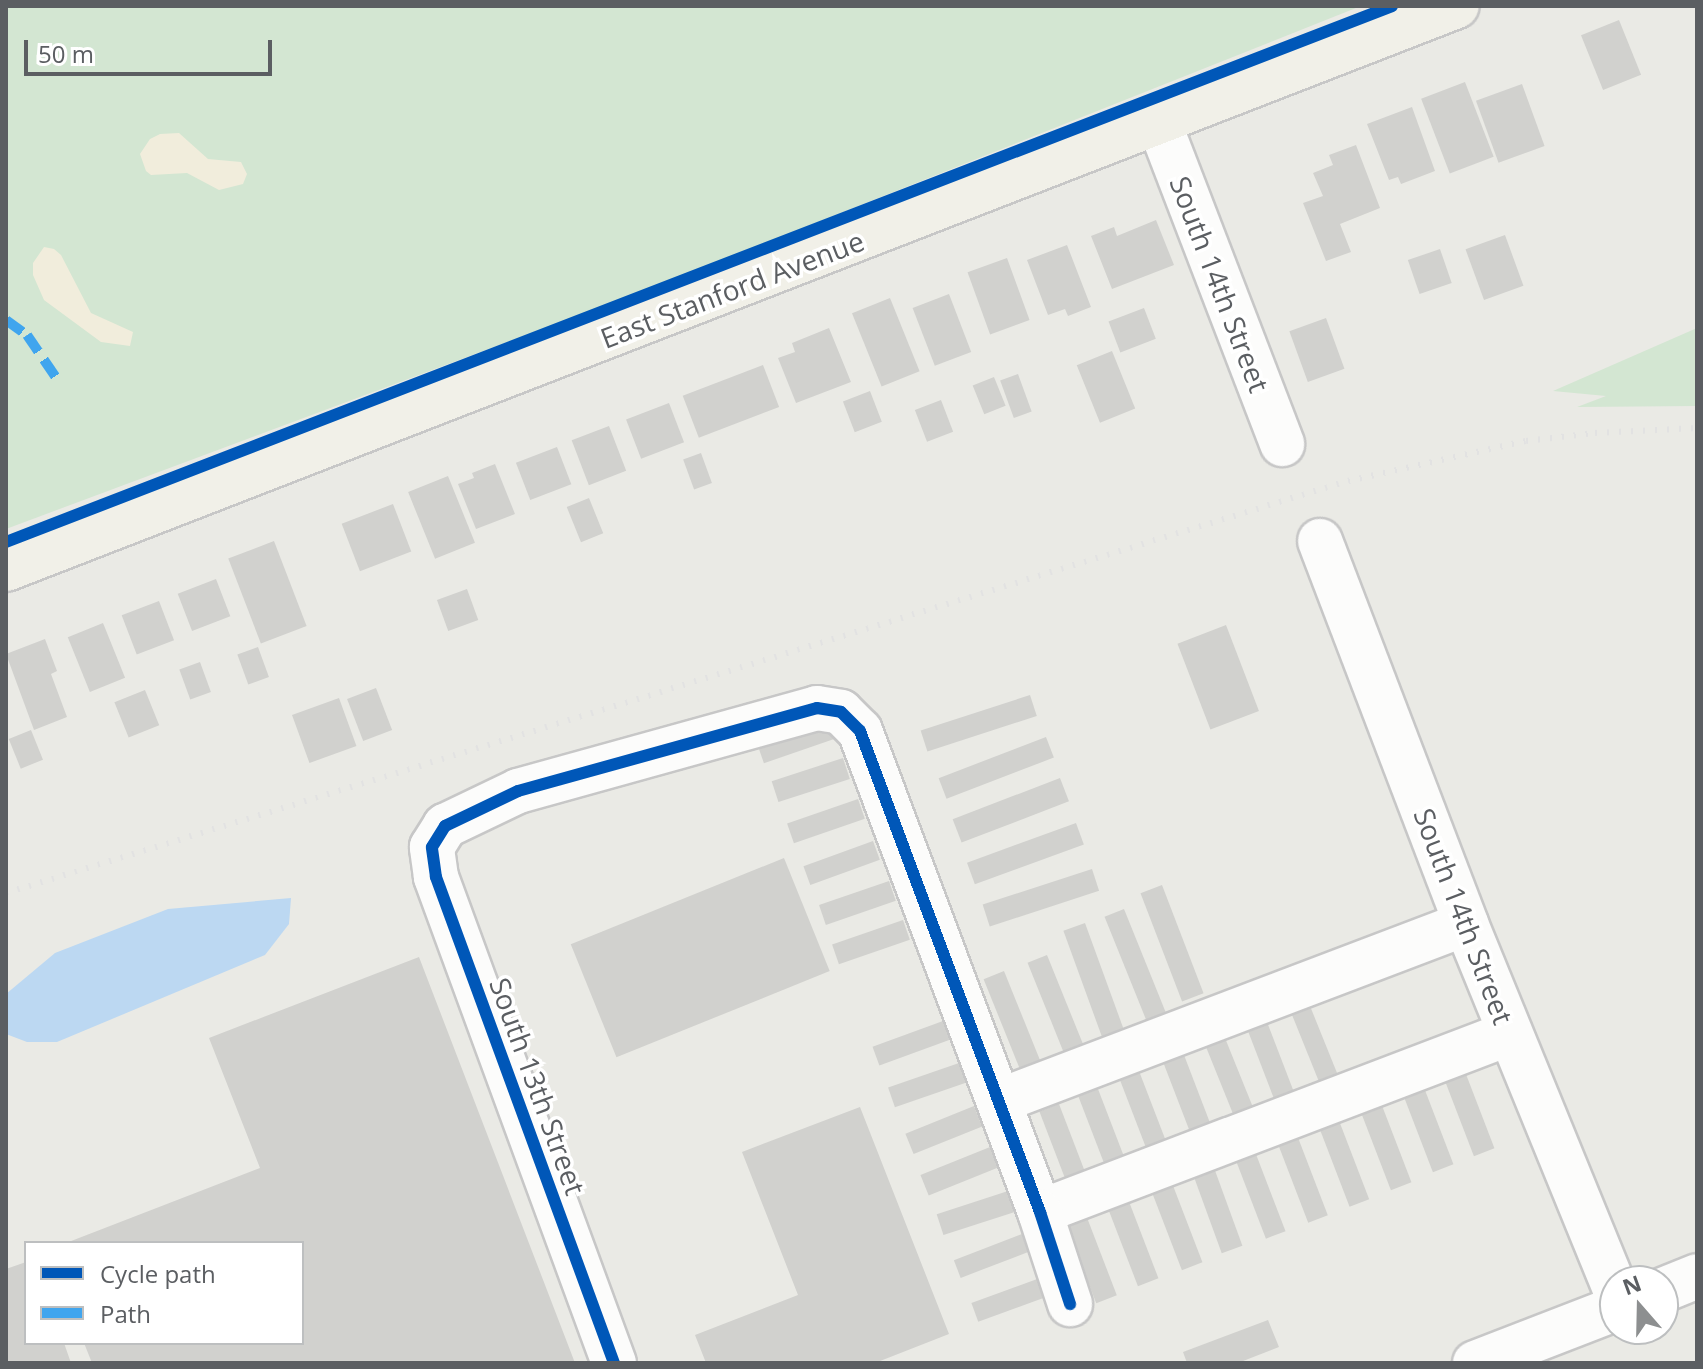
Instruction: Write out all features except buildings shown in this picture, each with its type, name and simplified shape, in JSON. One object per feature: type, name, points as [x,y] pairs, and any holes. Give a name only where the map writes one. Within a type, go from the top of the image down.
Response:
[{"type":"main road","name":"East Stanford Avenue","points":[[6,569],[1457,6]]},
{"type":"street","name":"South 14th Street","points":[[1159,123],[1282,444]]},
{"type":"street","name":"South 14th Street","points":[[1320,541],[1466,924],[1605,1265]]},
{"type":"street","name":"South 13th Street","points":[[614,1363],[436,877],[432,847],[445,826],[518,791],[817,708],[841,712],[860,731],[999,1101]]},
{"type":"street","points":[[1070,1304],[999,1101],[1466,924]]},
{"type":"street","points":[[1040,1212],[1510,1033]]},
{"type":"street","points":[[1475,1363],[1599,1315]]},
{"type":"green space","points":[[6,6],[1361,6],[652,288],[6,529]]},
{"type":"green space","points":[[1697,328],[1697,406],[1577,407],[1606,396],[1553,391]]},
{"type":"sand","points":[[179,133],[208,159],[241,162],[247,174],[243,184],[219,190],[187,173],[151,175],[146,171],[140,154],[150,139],[160,134]]},
{"type":"sand","points":[[44,247],[54,249],[61,255],[91,313],[133,332],[130,346],[101,342],[44,300],[33,275],[33,263]]},
{"type":"water","points":[[291,898],[289,924],[265,955],[57,1042],[27,1042],[6,1034],[6,994],[55,953],[168,909]]},
{"type":"railway","points":[[6,893],[1348,481],[1526,441],[1595,433],[1697,428]]},
{"type":"marked path","points":[[6,320],[27,335],[57,379]]},
{"type":"cycle path","points":[[6,542],[1392,6]]},
{"type":"cycle path","points":[[614,1363],[436,877],[432,847],[445,826],[518,791],[817,708],[841,712],[860,731],[1040,1212],[1070,1304]]}]
